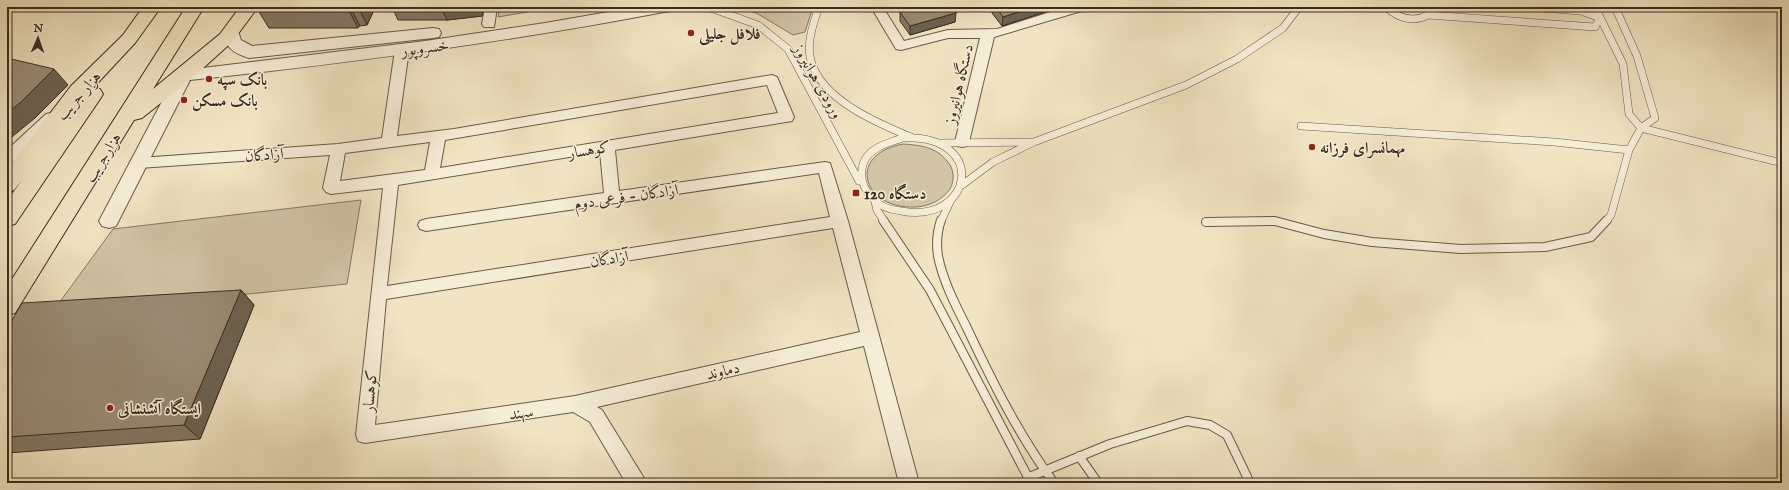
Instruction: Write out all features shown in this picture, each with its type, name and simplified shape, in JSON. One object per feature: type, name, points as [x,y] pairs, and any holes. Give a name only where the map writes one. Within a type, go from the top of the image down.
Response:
[{"type":"main road","name":"هزار جریب","points":[[7,185],[78,92],[129,39],[152,7]]},
{"type":"main road","name":"هزارجریب","points":[[7,306],[195,7]]},
{"type":"main road","points":[[124,122],[184,75],[231,32],[249,7]]},
{"type":"main road","points":[[7,218],[64,138],[129,39]]},
{"type":"street","points":[[489,24],[490,7]]},
{"type":"street","name":"خسروپور","points":[[184,75],[254,59],[489,24],[534,24],[595,7]]},
{"type":"street","name":"خسروپور","points":[[254,59],[402,50],[534,24],[664,7]]},
{"type":"street","name":"دستگاه هوانیروز","points":[[879,7],[877,8],[901,46],[948,34],[998,33],[1080,7]]},
{"type":"street","name":"خسروپور","points":[[231,32],[233,43],[249,52],[254,59]]},
{"type":"street","name":"دستگاه هوانیروز","points":[[962,142],[988,33]]},
{"type":"street","points":[[389,142],[402,50]]},
{"type":"street","points":[[110,221],[184,75]]},
{"type":"street","name":"آزادگان","points":[[139,163],[338,149],[438,136],[772,80]]},
{"type":"street","name":"کوهسار","points":[[338,149],[331,188],[391,181],[432,173],[787,117],[772,80]]},
{"type":"street","points":[[7,160],[78,92]]},
{"type":"street","points":[[432,173],[438,136]]},
{"type":"street","points":[[607,146],[612,198]]},
{"type":"street","name":"آزادگان - فرعی دوم","points":[[426,225],[825,167],[840,221]]},
{"type":"street","name":"کوهسار","points":[[365,435],[378,294],[391,181]]},
{"type":"street","points":[[840,221],[909,483]]},
{"type":"street","name":"آزادگان","points":[[378,294],[840,221]]},
{"type":"street","name":"دماوند","points":[[575,404],[870,337]]},
{"type":"street","points":[[575,404],[596,416],[637,483]]},
{"type":"street","name":"سهند","points":[[365,435],[575,404]]},
{"type":"lane","name":"ورودی هوانیروز","points":[[708,7],[758,25],[788,49],[861,183]]},
{"type":"lane","points":[[819,7],[810,41],[811,62],[821,80],[839,100],[864,116],[913,138],[936,143],[1034,142]]},
{"type":"lane","points":[[1054,483],[1008,414],[947,285],[937,246],[939,228],[944,210],[962,185],[993,162],[1034,142],[1186,84],[1231,62],[1283,28],[1299,7]]},
{"type":"lane","points":[[1386,7],[1390,12],[1404,18],[1418,19],[1428,14],[1595,26],[1600,18]]},
{"type":"lane","points":[[1428,14],[1429,7]]},
{"type":"lane","points":[[1528,7],[1582,11],[1600,18]]},
{"type":"lane","points":[[1595,7],[1623,64],[1629,114],[1641,128],[1782,163]]},
{"type":"lane","points":[[1206,222],[1274,221],[1324,234],[1372,242],[1454,248],[1545,247],[1591,237],[1611,215],[1630,150],[1641,128],[1655,118],[1637,56],[1615,7]]},
{"type":"lane","points":[[1301,126],[1554,142],[1630,150]]},
{"type":"lane","points":[[913,138],[890,141],[872,151],[861,166],[861,183],[866,194],[875,202],[896,211],[920,213],[942,206],[951,200]]},
{"type":"lane","points":[[936,143],[951,151],[961,164],[963,171],[962,185]]},
{"type":"lane","points":[[875,202],[877,210],[930,290],[1029,481],[1045,470],[1079,456],[1159,428],[1187,421],[1210,425],[1226,435],[1250,483]]},
{"type":"lane","points":[[1079,456],[1098,483]]},
{"type":"shaded area","points":[[500,7],[556,7],[498,17]]},
{"type":"shaded area","points":[[741,7],[813,7],[805,32],[793,35],[758,14]]},
{"type":"shaded area","points":[[903,144],[921,146],[933,150],[943,156],[951,167],[953,174],[952,186],[947,193],[931,204],[916,207],[898,206],[883,200],[873,191],[868,181],[868,170],[873,159],[885,150]]},
{"type":"shaded area","points":[[361,200],[347,284],[51,314],[113,229]]},
{"type":"building","points":[[917,7],[951,7],[956,13],[910,26],[900,12]]},
{"type":"building","points":[[996,7],[1034,7],[1003,17]]},
{"type":"building","points":[[7,58],[54,69],[21,102],[7,113]]},
{"type":"building","name":"ایستگاه آتشنشانی","points":[[241,290],[184,425],[7,437],[7,329],[22,303]]},
{"type":"place","name":"فلافل جلیلی","points":[[691,33]]},
{"type":"place","name":"بانک سپه","points":[[209,79]]},
{"type":"place","name":"بانک مسکن","points":[[184,100]]},
{"type":"place","name":"مهمانسرای فرزانه","points":[[1312,147]]},
{"type":"place","name":"120 دستگاه","points":[[856,193]]},
{"type":"place","name":"ایستگاه آتشنشانی","points":[[110,408]]}]
